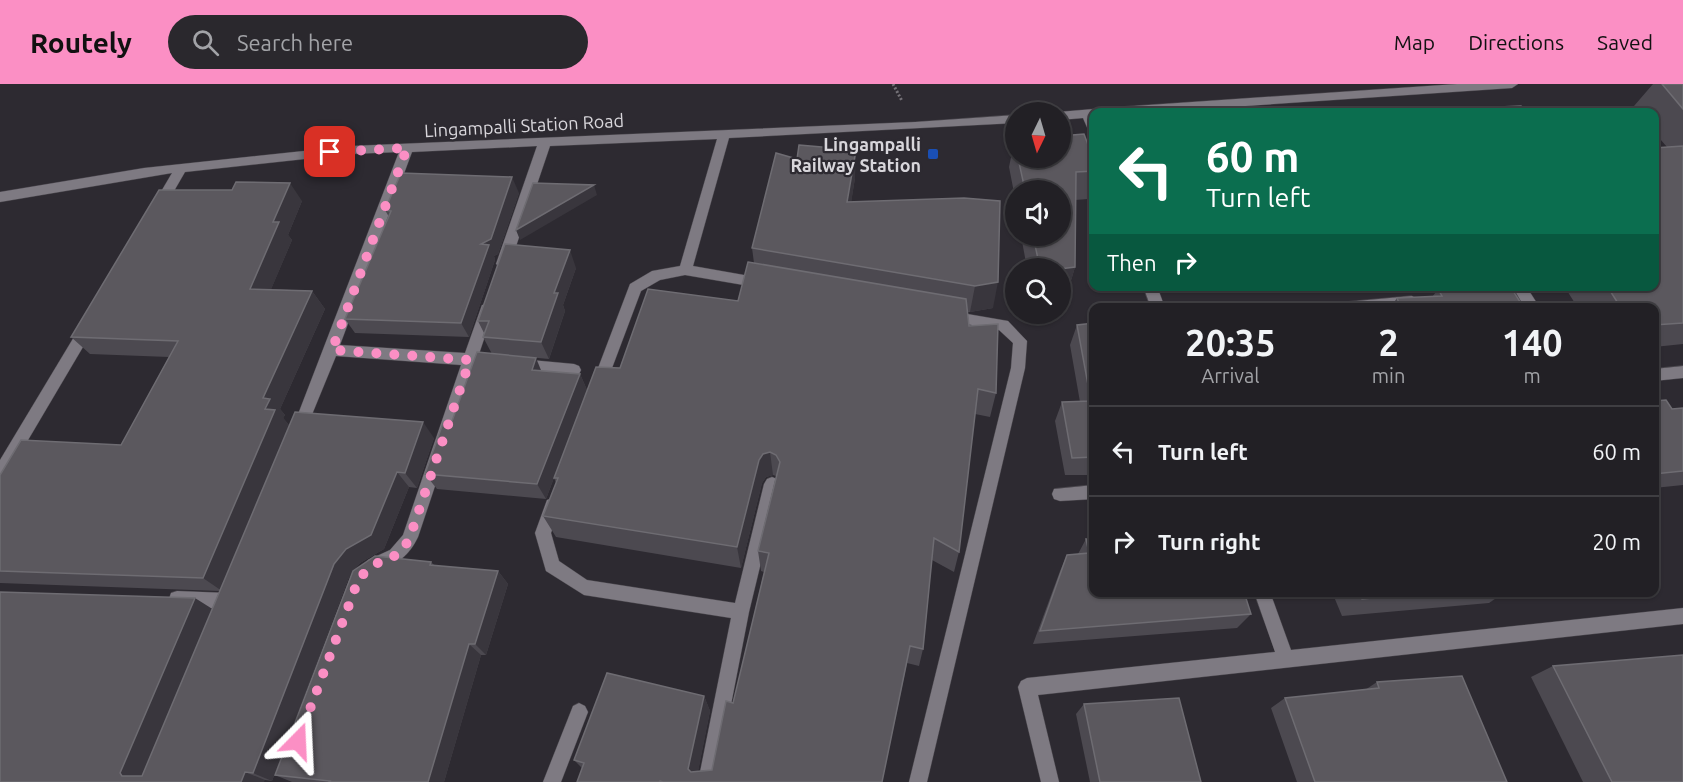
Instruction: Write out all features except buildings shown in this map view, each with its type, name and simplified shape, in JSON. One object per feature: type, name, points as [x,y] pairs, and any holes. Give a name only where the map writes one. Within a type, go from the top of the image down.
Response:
[{"type":"street","points":[[1156,108],[1421,87],[1512,84]]},
{"type":"street","points":[[1071,115],[1089,113]]},
{"type":"street","name":"Lingampalli Station Road","points":[[0,197],[144,172],[351,150],[1005,120]]},
{"type":"street","points":[[685,270],[724,134]]},
{"type":"street","points":[[359,578],[374,565],[390,560],[403,550],[417,518],[544,142]]},
{"type":"street","points":[[291,448],[332,350],[407,148]]},
{"type":"street","points":[[151,219],[181,168]]},
{"type":"street","points":[[595,394],[635,288],[657,275],[685,270],[779,286]]},
{"type":"street","points":[[1391,303],[1425,300]]},
{"type":"street","points":[[0,474],[96,311]]},
{"type":"street","points":[[918,782],[1018,369],[1020,341],[1003,325],[932,313]]},
{"type":"street","points":[[332,350],[574,370]]},
{"type":"street","points":[[1659,374],[1683,372]]},
{"type":"street","points":[[707,782],[741,612],[772,484]]},
{"type":"street","points":[[559,490],[543,533],[552,566],[584,587],[741,612]]},
{"type":"street","points":[[1060,494],[1089,492]]},
{"type":"street","points":[[1264,597],[1286,659]]},
{"type":"street","points":[[160,598],[228,601]]},
{"type":"street","points":[[1050,782],[1027,687],[1683,616]]},
{"type":"street","points":[[552,782],[579,712]]},
{"type":"place","name":"Lingampalli Railway Station","points":[[933,154]]},
{"type":"route","points":[[298,741],[359,578],[374,565],[390,560],[403,550],[410,537],[470,360],[332,350],[407,148],[330,152]]}]
